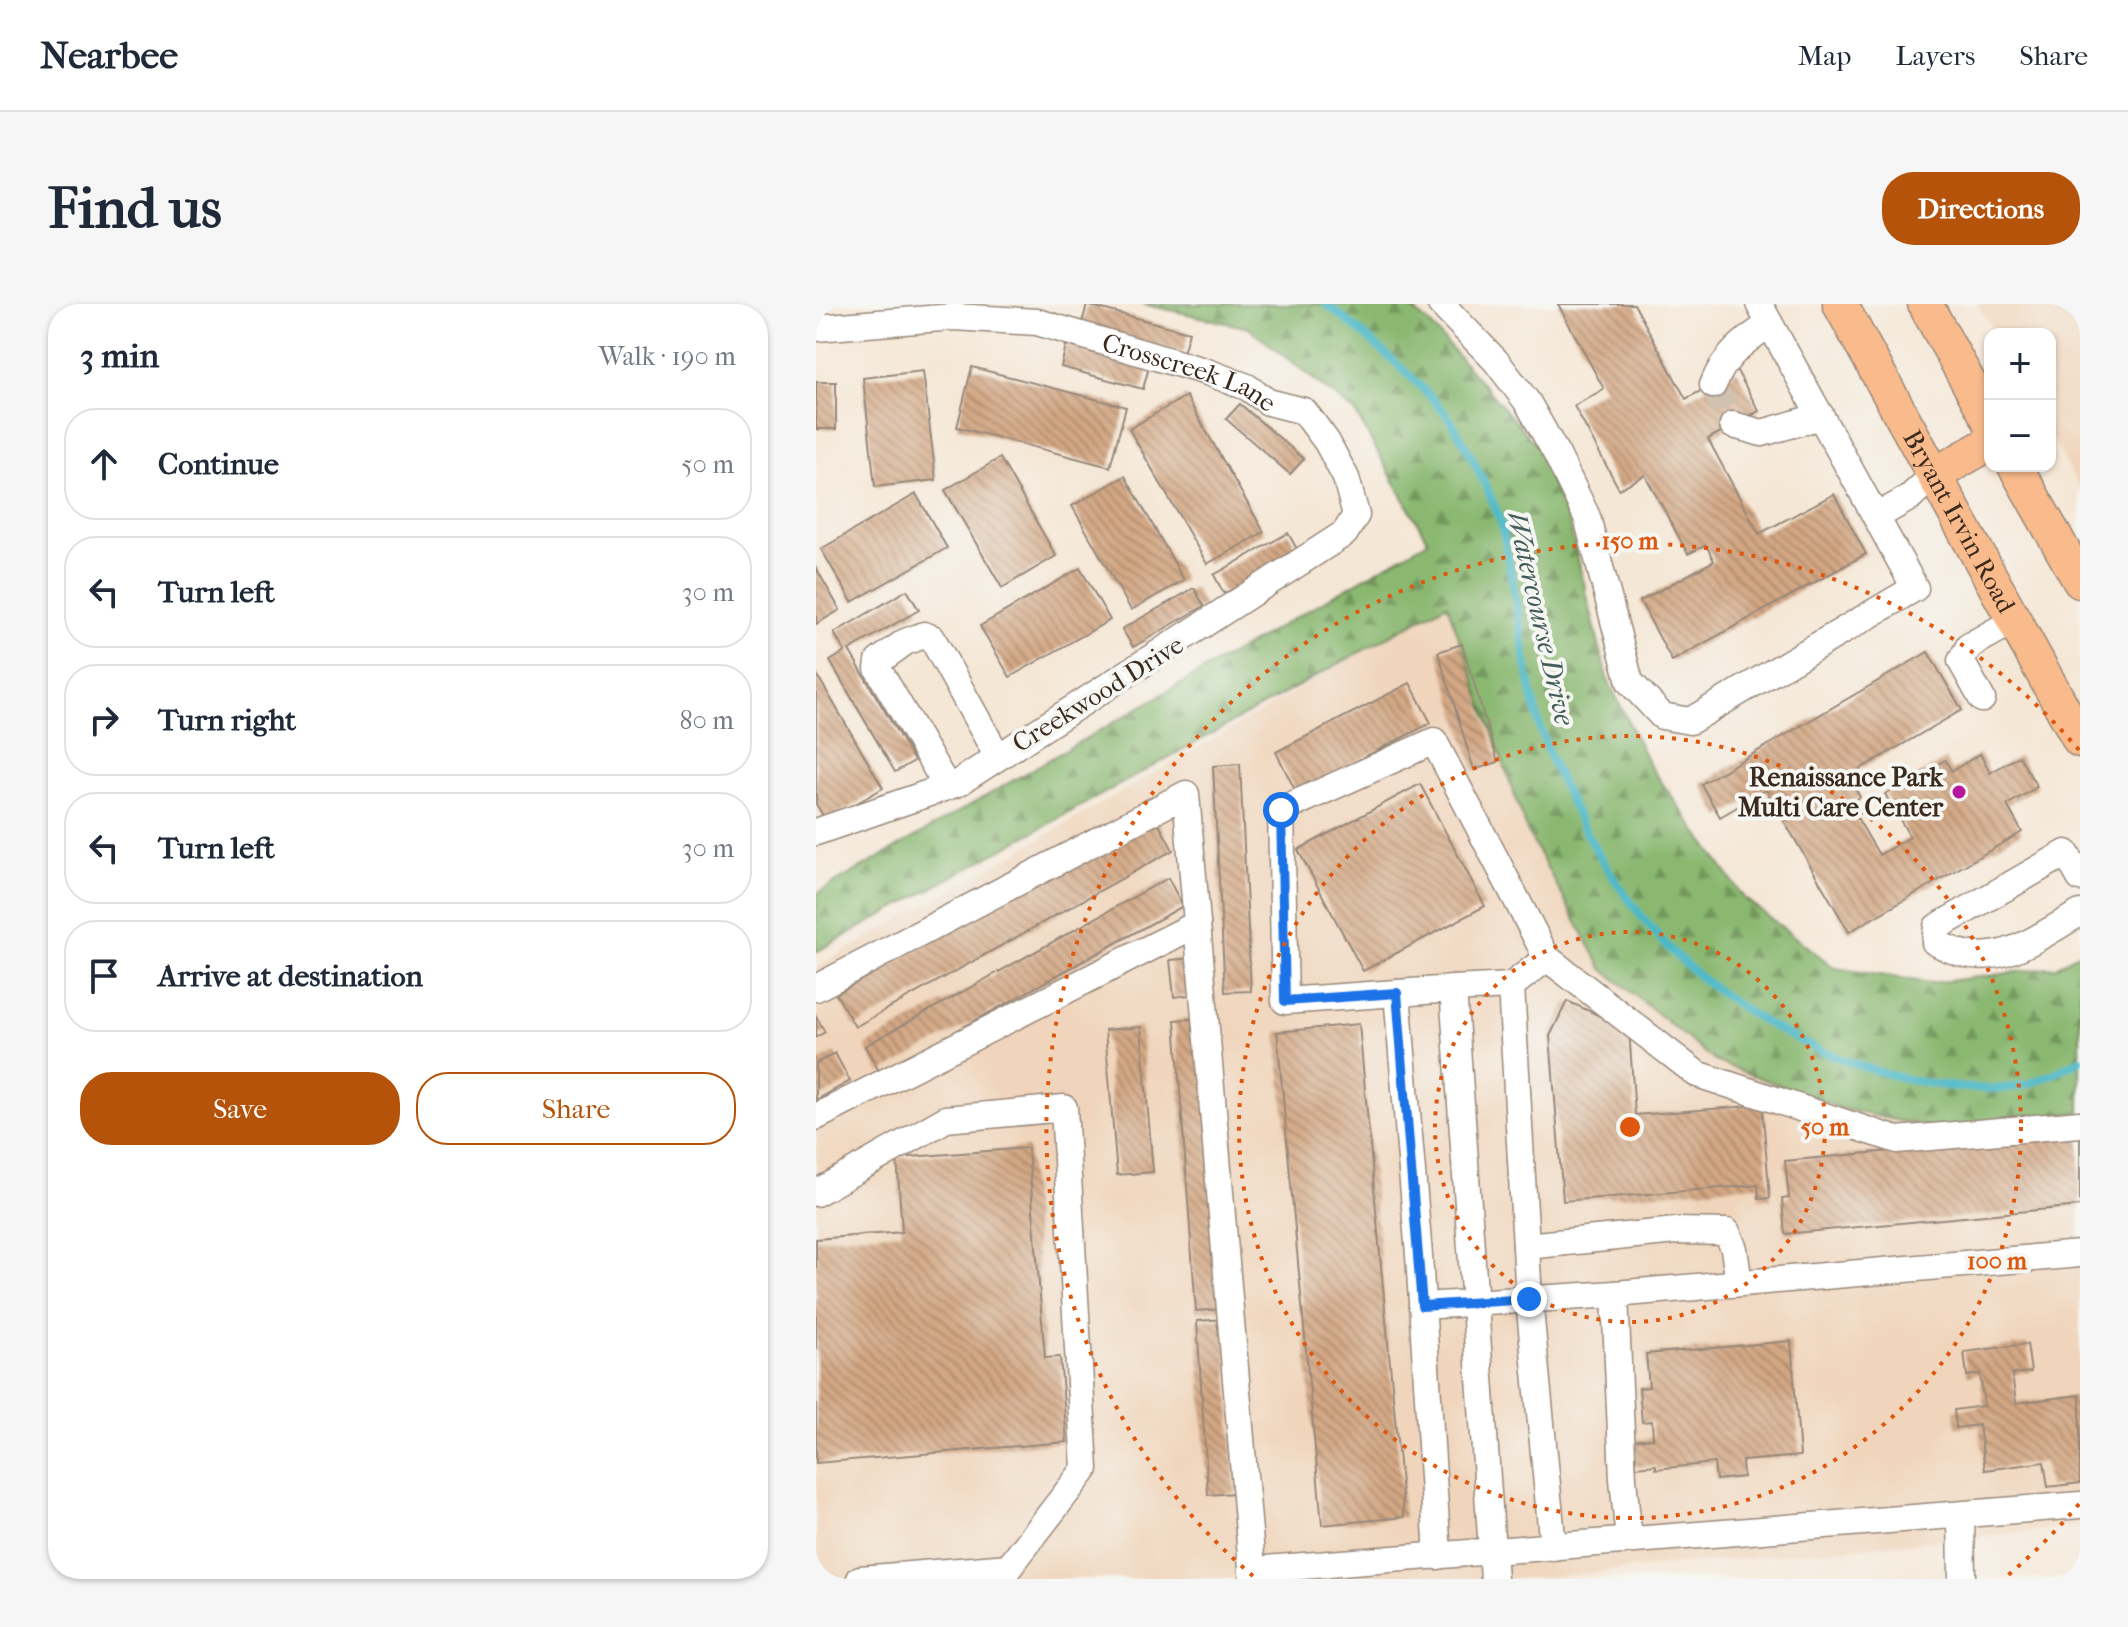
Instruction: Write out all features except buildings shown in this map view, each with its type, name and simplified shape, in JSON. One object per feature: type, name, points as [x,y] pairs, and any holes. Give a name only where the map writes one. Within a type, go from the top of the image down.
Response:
[{"type":"main road","name":"Bryant Irvin Road","points":[[1840,304],[2080,740]]},
{"type":"main road","points":[[1925,304],[1984,410]]},
{"type":"main road","points":[[1934,475],[1984,446]]},
{"type":"main road","points":[[2018,472],[2080,581]]},
{"type":"lane","points":[[1441,304],[1496,361],[1528,403],[1557,455],[1587,517],[1630,682],[1662,716],[1690,721],[1915,588],[1765,314],[1720,366],[1713,385]]},
{"type":"lane","name":"Crosscreek Lane","points":[[816,328],[954,317],[1037,322],[1207,372],[1247,387],[1268,402],[1304,411],[1327,442],[1346,478],[1356,515]]},
{"type":"lane","points":[[1733,425],[1762,433],[1821,416]]},
{"type":"lane","points":[[1876,517],[1909,498],[1934,475]]},
{"type":"lane","name":"Creekwood Drive","points":[[816,832],[947,787],[1345,533],[1356,515]]},
{"type":"lane","points":[[1982,699],[1961,661],[1969,646],[2015,620]]},
{"type":"lane","points":[[947,787],[878,669],[879,661],[905,642],[924,635],[932,638],[998,757]]},
{"type":"lane","points":[[1547,958],[1511,986],[1285,1001],[1281,810],[1434,741],[1547,958],[1697,1074],[1897,1140],[2080,1124]]},
{"type":"lane","points":[[816,988],[1186,794],[1252,1575],[1329,1572],[1493,1551],[2080,1505]]},
{"type":"lane","points":[[2080,878],[2066,853],[1959,912],[1937,927],[1935,942],[1956,954],[1986,959],[2021,947],[2080,913]]},
{"type":"lane","points":[[816,1117],[1197,924]]},
{"type":"lane","points":[[1511,986],[1529,1299],[1553,1547]]},
{"type":"lane","points":[[1453,989],[1494,1579]]},
{"type":"lane","points":[[1397,993],[1438,1556]]},
{"type":"lane","points":[[816,1193],[946,1119],[1064,1108],[1085,1469],[1005,1573],[860,1579]]},
{"type":"lane","points":[[1526,1246],[1676,1231],[1727,1232],[1734,1249],[1739,1283]]},
{"type":"lane","points":[[1422,1306],[1615,1294],[2080,1254]]},
{"type":"lane","points":[[1615,1294],[1623,1479],[1629,1540]]},
{"type":"lane","points":[[1961,1515],[1962,1579]]},
{"type":"shaded area","points":[[1978,304],[2080,304],[2080,489],[2056,445],[2056,328],[1992,328]]},
{"type":"shaded area","points":[[1447,604],[1528,833],[1602,967],[1714,1061],[2080,1112],[2080,1527],[1522,1579],[816,1579],[816,968]]},
{"type":"green space","points":[[1143,304],[1406,304],[1430,324],[1538,447],[1570,526],[1607,678],[1650,766],[1744,898],[1835,968],[1931,983],[2056,967],[2080,952],[2080,1112],[1938,1129],[1843,1109],[1715,1061],[1602,968],[1528,833],[1447,604],[816,952],[816,894],[1428,541],[1355,412],[1249,328]]},
{"type":"waterway","name":"Watercourse Drive","points":[[1326,304],[1418,384],[1446,414],[1467,449],[1501,522],[1530,687],[1551,759],[1584,828],[1611,873],[1657,935],[1690,968],[1771,1026],[1816,1049],[1864,1067],[1912,1080],[1960,1087],[2007,1088],[2045,1078],[2080,1060]]},
{"type":"tunnel","points":[[1713,385],[1733,425]]},
{"type":"place","name":"Renaissance Park Multi Care Center","points":[[1959,792]]},
{"type":"route","points":[[1281,810],[1285,1001],[1397,993],[1422,1306],[1529,1299]]}]
